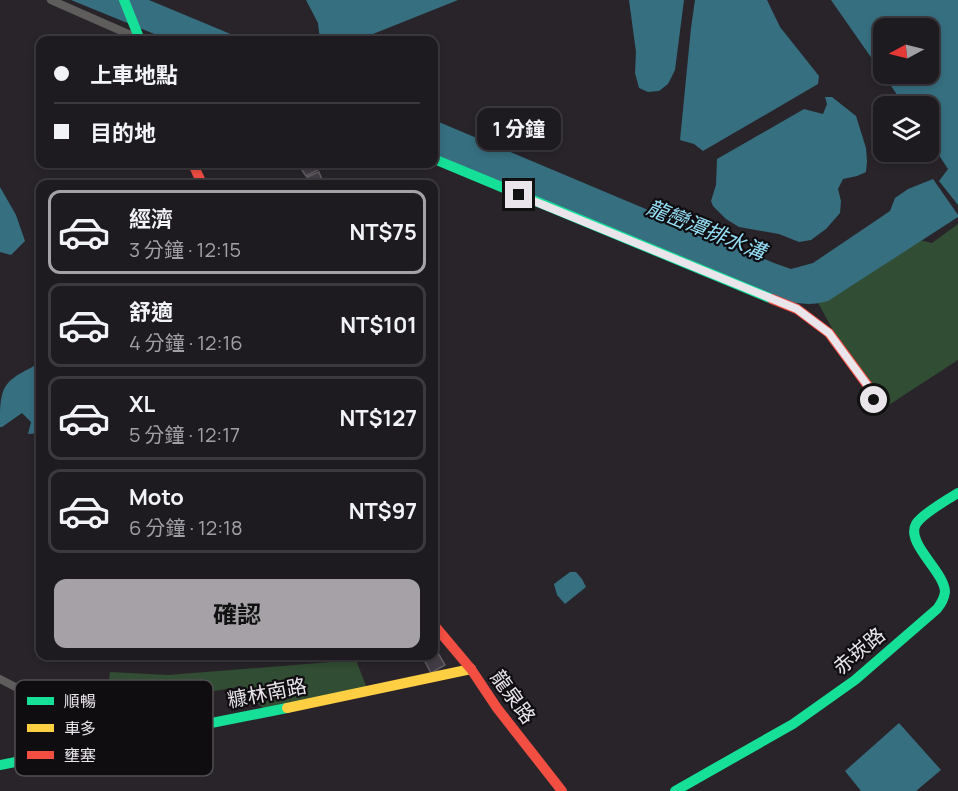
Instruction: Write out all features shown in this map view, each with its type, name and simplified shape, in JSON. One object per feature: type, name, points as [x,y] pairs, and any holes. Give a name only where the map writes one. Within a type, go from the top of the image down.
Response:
[{"type":"street","points":[[51,0],[131,36]]},
{"type":"street","points":[[124,0],[138,36]]},
{"type":"street","points":[[438,161],[797,309],[829,333],[868,386],[874,400]]},
{"type":"street","name":"赤崁路","points":[[675,791],[793,724],[855,680],[937,609],[944,599],[944,585],[914,533],[916,524],[931,510],[958,494]]},
{"type":"street","name":"龍泉路","points":[[438,630],[471,669],[497,708],[562,791]]},
{"type":"street","name":"糠林南路","points":[[213,722],[471,669]]},
{"type":"street","points":[[0,679],[15,687]]},
{"type":"street","name":"糠林南路","points":[[0,765],[15,762]]},
{"type":"green space","points":[[958,224],[958,360],[878,412],[817,301],[915,239],[932,243]]},
{"type":"green space","points":[[356,660],[368,691],[266,712],[243,686],[213,691],[213,680],[109,680],[110,672],[168,675]]},
{"type":"water","points":[[71,0],[149,0],[235,36],[159,36]]},
{"type":"water","points":[[306,0],[458,0],[368,36],[320,36],[318,23]]},
{"type":"water","points":[[629,0],[684,0],[675,70],[668,84],[659,91],[648,92],[639,88],[635,73],[636,52]]},
{"type":"water","points":[[695,0],[767,0],[780,27],[819,76],[818,84],[703,151],[694,144],[680,140]]},
{"type":"water","points":[[831,0],[958,0],[958,205],[939,181],[948,169],[939,155],[939,96],[898,96],[890,84],[939,84],[939,18],[873,18],[873,60]]},
{"type":"water","points":[[825,97],[832,97],[856,116],[866,148],[866,172],[843,179],[838,189],[841,201],[840,213],[826,229],[811,240],[799,242],[779,234],[739,227],[726,219],[711,201],[716,185],[717,159],[804,109],[823,114],[827,104]]},
{"type":"water","points":[[438,122],[791,269],[813,263],[890,211],[895,198],[908,189],[933,179],[958,215],[828,301],[809,304],[791,302],[754,291],[438,156]]},
{"type":"water","points":[[0,187],[16,215],[25,241],[11,255],[0,252]]},
{"type":"water","points":[[36,365],[36,433],[28,434],[31,422],[22,413],[0,427],[3,392],[11,380]]},
{"type":"water","points":[[570,572],[576,572],[586,587],[565,604],[557,595],[554,584]]},
{"type":"water","points":[[899,723],[941,770],[916,791],[861,791],[845,771]]},
{"type":"building","points":[[317,168],[318,170],[306,176],[302,170]]},
{"type":"building","points":[[319,172],[322,180],[308,180],[307,177]]},
{"type":"building","points":[[438,653],[445,665],[431,673],[424,660],[438,660]]},
{"type":"traffic: fast","points":[[124,0],[138,36]]},
{"type":"traffic: fast","points":[[438,161],[772,299]]},
{"type":"traffic: fast","points":[[675,791],[793,724],[855,680],[937,609],[945,595],[943,584],[920,549],[914,532],[916,524],[924,516],[958,493]]},
{"type":"traffic: fast","points":[[213,723],[287,708]]},
{"type":"traffic: fast","points":[[0,765],[15,762]]},
{"type":"traffic: slow","points":[[287,708],[471,669]]},
{"type":"traffic: jam","points":[[195,168],[200,180]]},
{"type":"traffic: jam","points":[[772,299],[797,309],[829,333],[868,386],[874,400]]},
{"type":"traffic: jam","points":[[438,630],[471,669],[497,708],[562,791]]},
{"type":"route","points":[[519,195],[797,309],[829,333],[868,386],[874,400]]},
{"type":"water label","name":"龍巒潭排水溝","points":[[706,230]]}]
